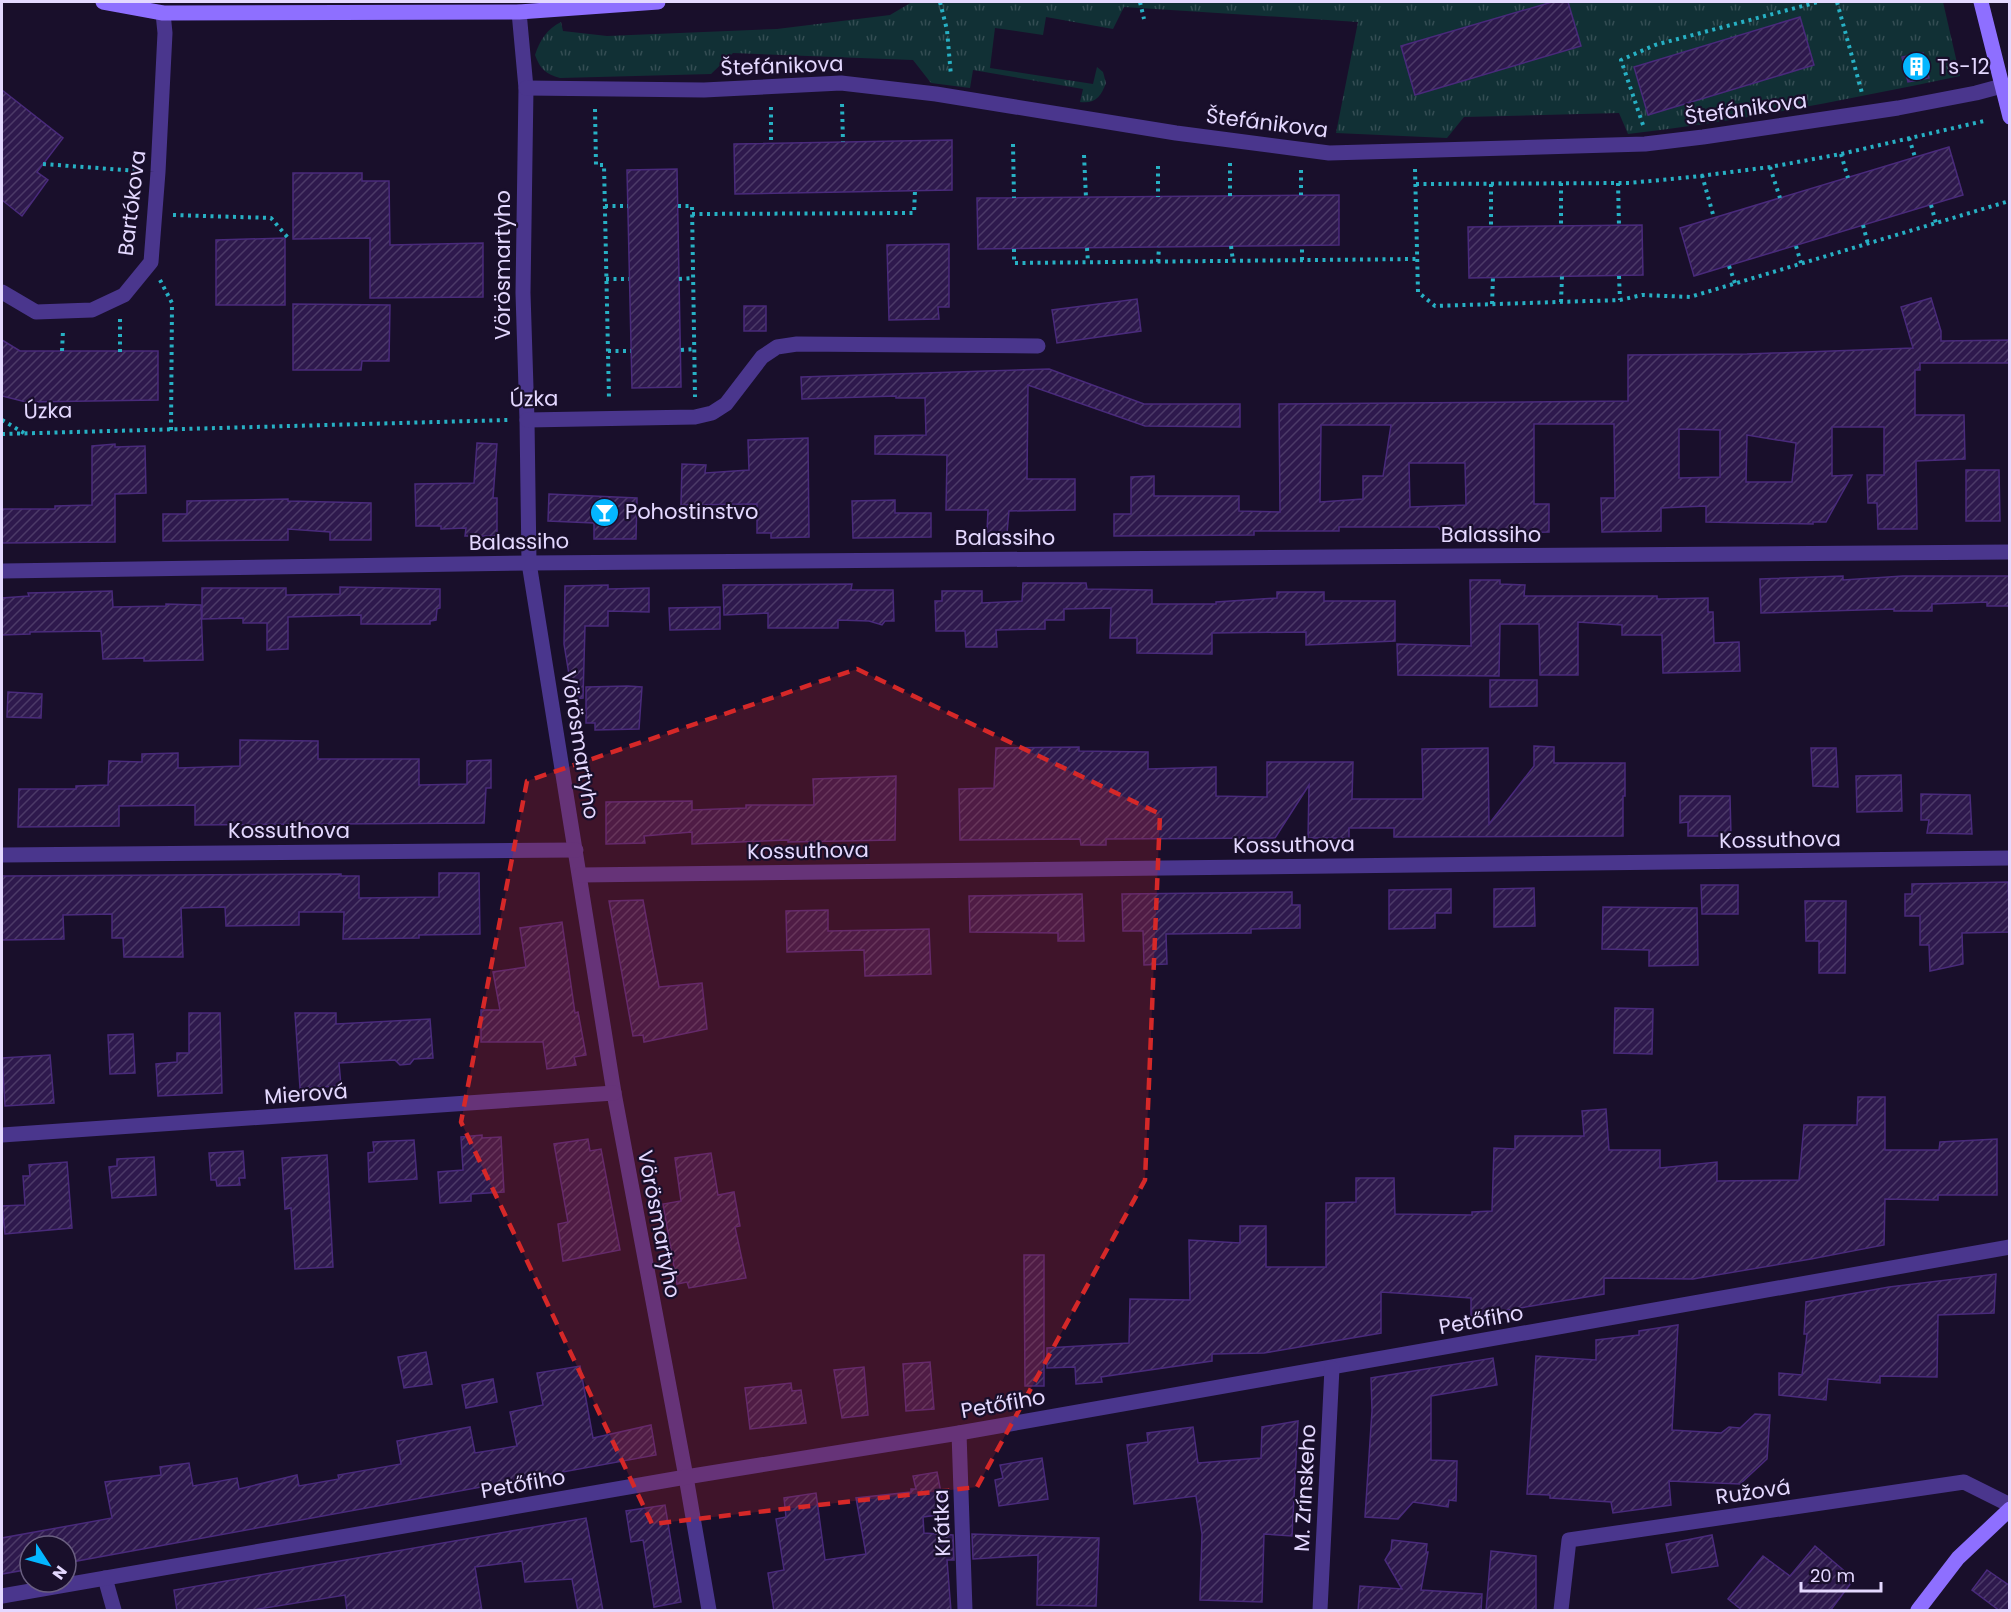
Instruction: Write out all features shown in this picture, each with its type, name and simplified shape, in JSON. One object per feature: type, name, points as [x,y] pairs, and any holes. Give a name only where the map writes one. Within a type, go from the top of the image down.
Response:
[{"type":"street","points":[[103,2],[164,13],[396,6],[519,12],[658,2]]},
{"type":"street","points":[[1981,2],[2010,117]]},
{"type":"street","name":"Vörösmartyho","points":[[519,12],[526,88],[523,293],[529,563],[614,1093],[709,1611]]},
{"type":"street","name":"Bartókova","points":[[2,292],[36,312],[92,310],[124,295],[150,262],[159,172],[164,13]]},
{"type":"street","name":"Štefánikova","points":[[526,88],[704,90],[841,83],[1176,133],[1329,153],[1644,144],[1898,108],[2002,86]]},
{"type":"street","name":"Úzka","points":[[527,420],[695,417],[712,413],[726,404],[762,357],[777,347],[797,344],[1038,346]]},
{"type":"street","name":"Balassiho","points":[[2,571],[529,563],[2010,552]]},
{"type":"street","name":"Kossuthova","points":[[2,855],[576,850]]},
{"type":"street","name":"Kossuthova","points":[[580,875],[2010,858]]},
{"type":"street","name":"Mierová","points":[[2,1135],[614,1093]]},
{"type":"street","name":"Petőfiho","points":[[2,1596],[686,1477],[959,1433],[2010,1247]]},
{"type":"street","name":"M. Zrínskeho","points":[[1320,1611],[1332,1368]]},
{"type":"street","name":"Krátka","points":[[959,1433],[965,1611]]},
{"type":"street","name":"Ružová","points":[[1561,1611],[1569,1540],[1964,1482],[2010,1507]]},
{"type":"street","points":[[1918,1611],[1958,1558],[2010,1507]]},
{"type":"street","points":[[105,1578],[114,1611]]},
{"type":"path","points":[[940,2],[947,30],[953,98]]},
{"type":"path","points":[[1140,2],[1144,19]]},
{"type":"path","points":[[1645,131],[1621,60],[1655,45],[1818,2]]},
{"type":"path","points":[[1837,2],[1864,103]]},
{"type":"path","points":[[842,102],[843,142]]},
{"type":"path","points":[[595,105],[596,165],[604,165],[609,418]]},
{"type":"path","points":[[1416,184],[1618,183],[1702,175],[1770,167],[1841,154],[1984,121]]},
{"type":"path","points":[[1910,138],[1915,157]]},
{"type":"path","points":[[1013,144],[1014,198]]},
{"type":"path","points":[[1414,150],[1418,292],[1434,306],[1620,300],[1642,295],[1690,297],[2006,202]]},
{"type":"path","points":[[1841,154],[1848,178]]},
{"type":"path","points":[[1084,155],[1086,198]]},
{"type":"path","points":[[1230,156],[1230,196]]},
{"type":"path","points":[[43,164],[159,172]]},
{"type":"path","points":[[1158,166],[1158,197]]},
{"type":"path","points":[[1770,167],[1780,198]]},
{"type":"path","points":[[1702,175],[1714,218]]},
{"type":"path","points":[[1561,183],[1562,226]]},
{"type":"path","points":[[1618,183],[1619,226]]},
{"type":"path","points":[[1491,184],[1491,227]]},
{"type":"path","points":[[692,214],[914,213],[915,191]]},
{"type":"path","points":[[1931,205],[1936,223]]},
{"type":"path","points":[[605,206],[628,206]]},
{"type":"path","points":[[678,206],[692,206],[695,401]]},
{"type":"path","points":[[173,215],[271,218],[289,239]]},
{"type":"path","points":[[1863,225],[1868,244]]},
{"type":"path","points":[[1302,245],[1302,260]]},
{"type":"path","points":[[1231,246],[1233,261]]},
{"type":"path","points":[[1796,246],[1801,263]]},
{"type":"path","points":[[1158,262],[1159,247]]},
{"type":"path","points":[[1087,248],[1088,262]]},
{"type":"path","points":[[1014,249],[1014,263],[1417,259]]},
{"type":"path","points":[[150,262],[172,303],[171,430]]},
{"type":"path","points":[[1730,266],[1735,283]]},
{"type":"path","points":[[1561,302],[1562,276]]},
{"type":"path","points":[[1619,276],[1620,300]]},
{"type":"path","points":[[680,279],[693,278]]},
{"type":"path","points":[[1492,304],[1493,278]]},
{"type":"path","points":[[606,279],[629,279]]},
{"type":"path","points":[[120,315],[120,352]]},
{"type":"path","points":[[62,351],[63,327]]},
{"type":"path","points":[[681,350],[694,350]]},
{"type":"path","points":[[608,351],[631,351]]},
{"type":"path","points":[[2,420],[24,433]]},
{"type":"path","name":"Úzka","points":[[2,434],[527,420]]},
{"type":"highlighted area","points":[[857,669],[1160,814],[1145,1180],[977,1487],[652,1524],[461,1122],[527,781]]},
{"type":"green space","points":[[912,2],[1943,2],[1960,76],[1753,116],[1628,134],[1619,113],[1464,117],[1447,138],[1336,133],[1358,22],[1124,7],[1113,29],[1046,17],[1043,35],[995,28],[990,68],[1093,84],[1097,67],[1103,72],[1106,83],[1097,98],[1090,102],[1080,102],[1083,89],[973,70],[970,88],[931,83],[913,60],[733,53],[711,74],[560,78],[544,70],[535,55],[545,36],[561,22],[563,31],[607,36],[777,29],[890,15]]},
{"type":"building","points":[[1552,2],[1568,2],[1581,46],[1415,95],[1401,46]]},
{"type":"building","points":[[1800,17],[1814,65],[1648,115],[1634,67]]},
{"type":"building","name":"Ts-12","points":[[1923,53],[1929,78],[1908,82],[1902,57]]},
{"type":"building","points":[[2,90],[63,138],[37,172],[48,180],[22,216],[2,200]]},
{"type":"building","points":[[952,140],[952,190],[735,194],[734,144]]},
{"type":"building","points":[[1949,147],[1963,195],[1694,276],[1680,228]]},
{"type":"building","points":[[677,169],[681,387],[632,388],[627,170]]},
{"type":"building","points":[[293,173],[362,173],[362,181],[389,181],[390,245],[483,243],[483,297],[370,298],[370,238],[293,239]]},
{"type":"building","points":[[1339,195],[1339,245],[978,249],[977,198]]},
{"type":"building","points":[[1642,225],[1643,275],[1469,278],[1468,227]]},
{"type":"building","points":[[285,238],[285,305],[216,305],[216,240]]},
{"type":"building","points":[[949,244],[949,307],[938,307],[939,319],[889,320],[887,245]]},
{"type":"building","points":[[1931,298],[1941,331],[1941,341],[2010,340],[2010,363],[1920,363],[1920,370],[1915,370],[1915,415],[1964,415],[1965,459],[1916,461],[1917,529],[1878,529],[1877,503],[1868,503],[1867,475],[1884,475],[1884,427],[1832,427],[1832,476],[1852,475],[1826,522],[1813,522],[1813,524],[1706,522],[1706,506],[1661,508],[1661,531],[1602,532],[1601,498],[1615,498],[1614,424],[1534,424],[1534,504],[1549,504],[1549,532],[1444,534],[1438,527],[1339,527],[1339,531],[1254,531],[1254,535],[1114,536],[1114,514],[1131,514],[1131,477],[1154,476],[1154,496],[1239,496],[1239,511],[1280,512],[1279,404],[1628,401],[1628,355],[1747,354],[1913,348],[1901,307]],"holes":[[[1321,425],[1391,425],[1383,476],[1363,476],[1363,499],[1320,502]],[[1679,429],[1720,430],[1720,477],[1679,478]],[[1747,435],[1796,443],[1792,482],[1746,482]],[[1409,463],[1465,463],[1466,505],[1410,507]]]},
{"type":"building","points":[[1137,299],[1141,331],[1057,343],[1052,310]]},
{"type":"building","points":[[293,304],[390,305],[389,361],[362,361],[361,370],[293,370]]},
{"type":"building","points":[[744,306],[766,306],[766,331],[744,331]]},
{"type":"building","points":[[2,340],[20,351],[158,351],[158,400],[26,402],[2,396]]},
{"type":"building","points":[[1049,369],[1144,404],[1240,404],[1240,427],[1145,426],[1028,385],[1027,479],[1075,479],[1075,510],[1009,511],[1007,533],[987,532],[988,510],[946,510],[947,455],[875,454],[875,436],[926,435],[925,398],[896,398],[896,396],[802,399],[801,377]]},
{"type":"building","points":[[808,438],[809,537],[771,538],[771,533],[757,533],[757,504],[681,505],[682,464],[706,465],[705,473],[749,470],[748,440]]},
{"type":"building","points":[[477,443],[497,444],[493,498],[497,498],[497,536],[465,536],[466,528],[441,529],[441,526],[416,526],[415,484],[474,483]]},
{"type":"building","points":[[115,444],[115,447],[145,446],[146,493],[115,494],[115,542],[2,543],[2,509],[55,509],[55,506],[92,505],[92,446]]},
{"type":"building","points":[[1966,470],[1999,470],[2000,521],[1966,521]]},
{"type":"building","points":[[549,494],[637,498],[636,539],[594,539],[594,523],[548,521]]},
{"type":"building","points":[[288,499],[288,501],[371,503],[371,540],[330,540],[330,532],[288,529],[288,540],[163,541],[163,514],[187,514],[187,501]]},
{"type":"building","points":[[895,500],[895,513],[931,513],[931,537],[853,538],[852,501]]},
{"type":"building","points":[[1843,576],[1843,580],[1903,576],[2010,576],[2010,606],[1987,606],[1987,602],[1932,604],[1932,611],[1894,611],[1894,609],[1761,613],[1760,579]]},
{"type":"building","points":[[1470,580],[1500,580],[1500,584],[1525,585],[1524,596],[1708,598],[1708,612],[1713,612],[1714,643],[1739,642],[1740,671],[1663,673],[1662,635],[1622,635],[1622,625],[1578,622],[1578,675],[1540,675],[1539,624],[1500,624],[1499,676],[1398,675],[1397,644],[1471,646]]},
{"type":"building","points":[[1023,583],[1086,583],[1087,589],[1152,590],[1152,604],[1216,604],[1216,602],[1277,598],[1277,592],[1324,592],[1324,601],[1395,601],[1395,641],[1306,645],[1306,632],[1212,633],[1212,654],[1137,653],[1137,638],[1110,638],[1111,608],[1064,609],[1064,620],[1045,620],[1045,629],[996,630],[997,647],[966,647],[965,631],[936,631],[935,601],[942,601],[942,591],[982,591],[982,603],[1022,601]]},
{"type":"building","points":[[852,584],[851,590],[893,590],[894,621],[885,621],[882,625],[869,621],[838,620],[838,628],[768,628],[768,613],[724,615],[723,585]]},
{"type":"building","points":[[608,585],[608,589],[649,588],[649,612],[608,611],[608,626],[585,626],[583,698],[573,699],[564,644],[565,586]]},
{"type":"building","points":[[340,587],[440,589],[440,608],[437,609],[436,620],[430,621],[430,624],[361,624],[361,615],[288,617],[288,649],[267,650],[267,623],[243,623],[243,618],[202,619],[202,588],[286,588],[286,595],[340,594]]},
{"type":"building","points":[[112,591],[113,607],[201,605],[203,660],[103,659],[101,631],[30,632],[30,634],[2,635],[2,598],[29,596],[28,593]]},
{"type":"building","points":[[720,607],[720,629],[670,630],[669,608]]},
{"type":"building","points":[[1490,680],[1537,680],[1537,706],[1490,707]]},
{"type":"building","points":[[586,687],[642,687],[639,729],[595,730],[595,723],[586,723]]},
{"type":"building","points":[[8,692],[42,694],[41,718],[7,717]]},
{"type":"building","points":[[240,740],[318,741],[318,759],[419,759],[419,785],[467,784],[467,761],[491,760],[491,788],[486,788],[484,823],[195,825],[195,805],[119,806],[119,826],[18,827],[19,789],[76,789],[76,786],[108,785],[109,761],[142,762],[142,754],[178,753],[178,768],[240,766]]},
{"type":"building","points":[[1534,746],[1554,747],[1554,763],[1625,763],[1623,836],[1394,837],[1394,828],[1349,828],[1349,838],[1308,838],[1309,785],[1275,838],[1106,839],[1106,845],[1081,845],[1080,839],[960,840],[959,789],[994,788],[996,748],[1079,747],[1079,751],[1148,752],[1148,769],[1216,767],[1216,796],[1267,797],[1267,762],[1353,762],[1352,799],[1423,799],[1422,749],[1488,748],[1489,824],[1534,766]]},
{"type":"building","points":[[1811,748],[1836,748],[1838,787],[1813,786]]},
{"type":"building","points":[[1901,775],[1902,811],[1857,812],[1856,776]]},
{"type":"building","points":[[896,776],[895,840],[788,842],[788,840],[692,844],[692,832],[644,836],[645,843],[606,844],[606,802],[692,801],[692,810],[746,808],[746,805],[814,805],[813,779]]},
{"type":"building","points":[[1921,794],[1970,795],[1972,834],[1927,833],[1929,820],[1921,820]]},
{"type":"building","points":[[1680,796],[1730,796],[1731,836],[1688,836],[1688,822],[1680,823]]},
{"type":"building","points":[[439,873],[479,873],[480,934],[343,939],[344,912],[299,912],[299,925],[226,926],[225,907],[181,908],[183,957],[124,957],[123,938],[112,938],[112,914],[63,915],[64,939],[2,940],[2,876],[341,874],[341,876],[359,876],[359,898],[439,897]]},
{"type":"building","points":[[2008,882],[2010,932],[1962,933],[1963,964],[1930,971],[1929,945],[1920,945],[1920,916],[1905,916],[1905,894],[1912,894],[1912,884]]},
{"type":"building","points":[[1701,885],[1738,885],[1738,914],[1702,914]]},
{"type":"building","points":[[1534,888],[1535,926],[1494,927],[1494,889]]},
{"type":"building","points":[[1451,889],[1451,913],[1435,913],[1435,928],[1389,929],[1389,890]]},
{"type":"building","points":[[1292,892],[1292,905],[1300,905],[1300,928],[1251,929],[1251,933],[1166,934],[1167,964],[1144,965],[1143,931],[1123,931],[1122,894]]},
{"type":"building","points":[[1082,894],[1084,941],[1058,941],[1058,933],[970,932],[969,896]]},
{"type":"building","points":[[643,900],[659,987],[702,983],[707,1029],[644,1042],[643,1035],[633,1036],[609,901]]},
{"type":"building","points":[[1805,901],[1846,901],[1845,973],[1819,973],[1819,941],[1806,941]]},
{"type":"building","points":[[1603,907],[1697,908],[1698,965],[1649,966],[1649,950],[1602,949]]},
{"type":"building","points":[[828,910],[828,931],[929,929],[931,974],[865,976],[864,950],[787,952],[786,911]]},
{"type":"building","points":[[562,922],[575,1013],[578,1012],[586,1055],[574,1057],[576,1065],[547,1069],[543,1042],[481,1042],[481,1010],[500,1010],[493,972],[526,967],[520,928]]},
{"type":"building","points":[[1615,1008],[1653,1009],[1652,1054],[1614,1053]]},
{"type":"building","points":[[189,1013],[220,1013],[222,1093],[158,1096],[156,1064],[177,1062],[177,1053],[189,1053]]},
{"type":"building","points":[[295,1013],[336,1013],[336,1024],[430,1019],[433,1058],[414,1059],[410,1064],[400,1065],[395,1060],[339,1063],[341,1086],[300,1088]]},
{"type":"building","points":[[133,1034],[135,1073],[110,1074],[108,1035]]},
{"type":"building","points":[[50,1055],[54,1103],[5,1106],[2,1058]]},
{"type":"building","points":[[1858,1097],[1885,1097],[1885,1150],[1939,1150],[1940,1142],[1997,1139],[1997,1195],[1938,1195],[1938,1200],[1885,1199],[1884,1245],[1811,1259],[1693,1279],[1604,1278],[1604,1294],[1471,1316],[1471,1298],[1381,1292],[1381,1333],[1264,1353],[1212,1354],[1212,1361],[1101,1377],[1102,1382],[1076,1384],[1075,1367],[1047,1368],[1047,1348],[1129,1343],[1130,1299],[1190,1300],[1189,1240],[1240,1243],[1240,1226],[1266,1226],[1266,1267],[1326,1267],[1326,1203],[1356,1202],[1356,1178],[1394,1178],[1395,1214],[1472,1215],[1472,1212],[1492,1211],[1494,1148],[1515,1149],[1515,1136],[1584,1136],[1582,1111],[1606,1109],[1609,1150],[1660,1150],[1660,1168],[1717,1162],[1717,1181],[1799,1180],[1804,1125],[1857,1125]]},
{"type":"building","points":[[482,1135],[482,1138],[501,1137],[504,1192],[471,1194],[471,1201],[440,1203],[438,1172],[463,1170],[461,1137]]},
{"type":"building","points":[[588,1139],[590,1151],[601,1149],[620,1250],[563,1261],[558,1224],[568,1222],[554,1144]]},
{"type":"building","points":[[414,1140],[417,1179],[369,1182],[368,1153],[374,1152],[373,1142]]},
{"type":"building","points":[[243,1151],[245,1178],[239,1178],[240,1185],[217,1186],[216,1180],[211,1180],[209,1153]]},
{"type":"building","points":[[711,1153],[718,1195],[734,1192],[740,1226],[735,1227],[746,1278],[689,1288],[687,1282],[677,1284],[663,1204],[681,1201],[675,1158]]},
{"type":"building","points":[[327,1155],[333,1267],[295,1269],[291,1208],[285,1209],[282,1158]]},
{"type":"building","points":[[154,1157],[156,1195],[112,1198],[109,1167],[117,1166],[117,1159]]},
{"type":"building","points":[[67,1162],[72,1228],[5,1234],[2,1206],[25,1205],[23,1176],[30,1176],[29,1165]]},
{"type":"building","points":[[1024,1255],[1044,1255],[1044,1386],[1025,1386]]},
{"type":"building","points":[[1996,1274],[1994,1313],[1938,1315],[1937,1377],[1880,1376],[1880,1383],[1828,1379],[1826,1400],[1779,1395],[1779,1373],[1802,1375],[1807,1334],[1804,1334],[1806,1302],[1889,1287]]},
{"type":"building","points":[[1678,1325],[1672,1430],[1721,1433],[1729,1427],[1740,1428],[1755,1414],[1770,1415],[1767,1459],[1740,1484],[1669,1481],[1671,1505],[1613,1513],[1611,1502],[1550,1498],[1550,1495],[1527,1494],[1536,1356],[1596,1360],[1596,1340],[1639,1335],[1639,1331]]},
{"type":"building","points":[[426,1352],[432,1384],[404,1388],[398,1357]]},
{"type":"building","points":[[1493,1358],[1497,1385],[1431,1396],[1431,1460],[1457,1461],[1456,1501],[1449,1500],[1448,1507],[1413,1502],[1398,1519],[1365,1517],[1372,1411],[1371,1378]]},
{"type":"building","points":[[930,1362],[934,1409],[906,1411],[903,1364]]},
{"type":"building","points":[[580,1366],[593,1438],[651,1425],[656,1455],[78,1561],[78,1534],[24,1534],[112,1518],[105,1482],[161,1475],[160,1467],[189,1463],[193,1486],[237,1478],[239,1489],[297,1475],[299,1486],[339,1479],[338,1475],[401,1464],[397,1441],[470,1427],[475,1453],[517,1446],[510,1412],[543,1405],[537,1373]]},
{"type":"building","points":[[864,1367],[868,1415],[842,1418],[834,1370]]},
{"type":"building","points":[[493,1379],[497,1402],[466,1408],[462,1385]]},
{"type":"building","points":[[791,1383],[792,1391],[801,1390],[806,1423],[750,1429],[745,1388]]},
{"type":"building","points":[[1298,1421],[1292,1536],[1264,1534],[1262,1602],[1200,1600],[1202,1534],[1196,1496],[1134,1504],[1127,1445],[1148,1442],[1147,1433],[1193,1427],[1198,1463],[1261,1458],[1262,1427]]},
{"type":"building","points":[[1042,1458],[1048,1499],[999,1506],[995,1480],[1003,1478],[1000,1465]]},
{"type":"building","points":[[937,1472],[945,1514],[923,1517],[924,1533],[953,1535],[954,1560],[947,1560],[951,1611],[774,1611],[768,1573],[784,1570],[776,1519],[786,1517],[784,1498],[816,1493],[825,1560],[866,1554],[856,1498],[911,1492],[911,1489],[916,1489],[913,1476]]},
{"type":"building","points":[[665,1505],[681,1602],[654,1607],[643,1540],[631,1542],[626,1511]]},
{"type":"building","points":[[586,1518],[603,1611],[578,1611],[572,1579],[525,1582],[522,1561],[475,1567],[482,1611],[347,1611],[345,1595],[247,1611],[177,1611],[174,1590]]},
{"type":"building","points":[[972,1534],[1099,1538],[1096,1606],[1037,1605],[1038,1555],[973,1559]]},
{"type":"building","points":[[18,1535],[18,1571],[2,1574],[2,1538]]},
{"type":"building","points":[[1712,1535],[1718,1566],[1672,1573],[1666,1544]]},
{"type":"building","points":[[1392,1540],[1427,1544],[1426,1552],[1428,1552],[1421,1590],[1482,1594],[1481,1611],[1358,1611],[1360,1586],[1402,1589],[1385,1560],[1391,1550]]},
{"type":"building","points":[[1815,1546],[1854,1579],[1830,1611],[1743,1611],[1728,1599],[1763,1556],[1790,1576]]},
{"type":"building","points":[[1491,1551],[1536,1556],[1536,1611],[1486,1611]]},
{"type":"building","points":[[1987,1570],[2010,1586],[2010,1611],[2000,1611],[1972,1590]]},
{"type":"place","name":"Ts-12","points":[[1916,67]]},
{"type":"place","name":"Pohostinstvo","points":[[604,512]]}]
